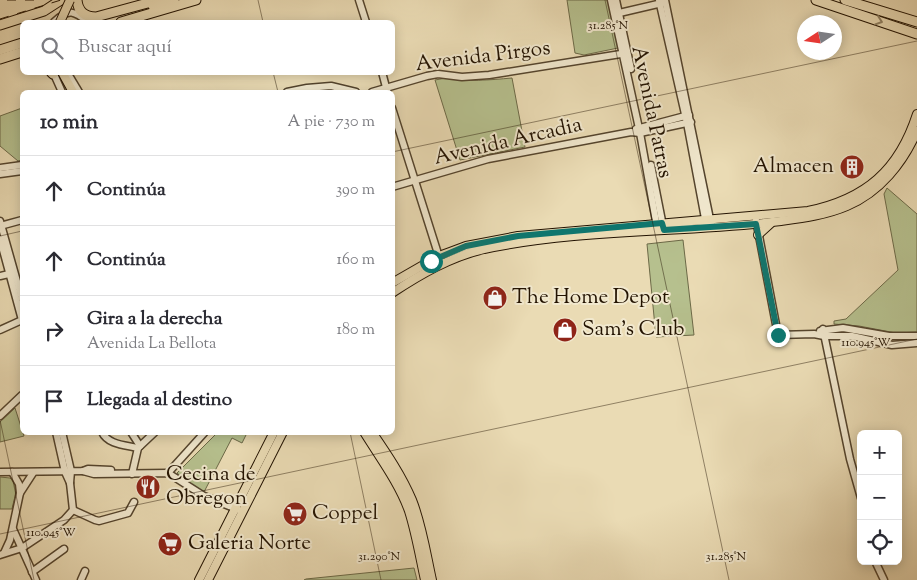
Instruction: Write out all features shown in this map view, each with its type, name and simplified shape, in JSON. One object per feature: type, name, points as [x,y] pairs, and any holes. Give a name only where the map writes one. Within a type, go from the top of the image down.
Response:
[{"type":"highway","points":[[0,25],[44,11],[63,0]]},
{"type":"highway","points":[[77,0],[81,12],[91,17],[159,0]]},
{"type":"highway","points":[[104,20],[174,0]]},
{"type":"highway","points":[[128,20],[196,0]]},
{"type":"highway","points":[[816,0],[915,34]]},
{"type":"highway","points":[[845,0],[917,22]]},
{"type":"highway","points":[[0,50],[20,50]]},
{"type":"highway","points":[[0,58],[20,51]]},
{"type":"main road","points":[[56,20],[63,0]]},
{"type":"main road","points":[[61,20],[70,0]]},
{"type":"main road","points":[[56,75],[66,90]]},
{"type":"main road","points":[[57,75],[71,90]]},
{"type":"main road","points":[[395,282],[466,246],[518,236],[756,220],[826,208],[859,193],[880,177],[894,162],[904,145],[917,114]]},
{"type":"main road","points":[[756,220],[773,222],[810,217],[828,213],[865,197],[886,179],[900,163],[917,131]]},
{"type":"main road","points":[[758,235],[773,222]]},
{"type":"main road","points":[[395,291],[440,260]]},
{"type":"main road","points":[[208,580],[273,435]]},
{"type":"main road","points":[[200,580],[282,435]]},
{"type":"main road","points":[[276,446],[285,435]]},
{"type":"main road","points":[[366,435],[394,480],[408,508],[425,580]]},
{"type":"main road","points":[[374,435],[412,499],[419,519],[432,580]]},
{"type":"street","points":[[359,0],[365,20]]},
{"type":"street","name":"Avenida Patras","points":[[611,0],[617,13]]},
{"type":"street","name":"Avenida Patras","points":[[616,0],[660,227]]},
{"type":"street","points":[[617,13],[662,2],[689,123],[708,224]]},
{"type":"street","points":[[58,20],[72,12],[85,20]]},
{"type":"street","name":"Avenida Pirgos","points":[[390,90],[438,74],[462,77],[489,75],[625,53]]},
{"type":"street","points":[[56,75],[61,90]]},
{"type":"street","points":[[69,75],[78,90]]},
{"type":"street","points":[[383,75],[387,90]]},
{"type":"street","points":[[297,90],[331,86],[348,90]]},
{"type":"street","name":"Avenida Arcadia","points":[[642,130],[687,116]]},
{"type":"street","points":[[395,117],[440,260]]},
{"type":"street","name":"Avenida Arcadia","points":[[395,186],[488,159],[689,123]]},
{"type":"street","points":[[0,174],[20,166]]},
{"type":"street","points":[[0,168],[20,171]]},
{"type":"street","points":[[20,220],[0,224],[20,311]]},
{"type":"street","points":[[756,220],[778,335],[814,334],[843,328],[889,336],[917,336]]},
{"type":"street","points":[[0,239],[20,294]]},
{"type":"street","points":[[0,276],[12,273]]},
{"type":"street","points":[[0,330],[20,321]]},
{"type":"street","points":[[823,333],[852,336],[892,344],[917,343]]},
{"type":"street","points":[[823,333],[857,481]]},
{"type":"street","points":[[0,416],[20,397]]},
{"type":"street","points":[[57,435],[68,471]]},
{"type":"street","points":[[62,435],[74,510]]},
{"type":"street","points":[[103,435],[110,441],[139,447]]},
{"type":"street","points":[[133,435],[139,447]]},
{"type":"street","points":[[133,472],[139,447],[152,435]]},
{"type":"street","points":[[168,473],[202,435]]},
{"type":"street","points":[[0,472],[33,473],[83,471],[88,469],[116,472],[168,473],[204,496],[239,510]]},
{"type":"street","points":[[2,554],[10,540],[20,493],[19,484],[12,472]]},
{"type":"street","points":[[20,493],[33,473]]},
{"type":"street","points":[[74,510],[100,521],[128,513],[134,502]]},
{"type":"street","points":[[2,554],[22,548],[64,520],[74,510]]},
{"type":"street","points":[[13,529],[36,580]]},
{"type":"street","points":[[32,572],[64,549]]},
{"type":"street","points":[[877,565],[884,580]]},
{"type":"street","points":[[81,580],[85,571]]},
{"type":"green space","points":[[567,0],[609,0],[618,48],[584,55],[575,53]]},
{"type":"green space","points":[[446,78],[487,80],[512,78],[525,147],[460,160],[435,80]]},
{"type":"green space","points":[[20,109],[20,160],[18,161],[0,146],[0,116]]},
{"type":"green space","points":[[887,188],[917,214],[917,332],[896,333],[859,326],[834,324],[834,321],[846,319],[898,270],[884,194]]},
{"type":"green space","points":[[683,240],[694,335],[656,337],[647,244]]},
{"type":"green space","points":[[15,408],[20,424],[20,435],[24,436],[0,442],[0,422]]},
{"type":"green space","points":[[215,435],[246,435],[242,443],[232,438],[204,492],[190,484],[177,473]]},
{"type":"green space","points":[[0,477],[10,478],[15,485],[12,509],[0,509]]},
{"type":"green space","points":[[414,568],[417,580],[304,580],[306,579]]},
{"type":"railway","points":[[7,0],[37,0]]},
{"type":"railway","points":[[0,19],[61,0]]},
{"type":"place","name":"Almacen","points":[[852,167]]},
{"type":"place","name":"The Home Depot","points":[[495,298]]},
{"type":"place","name":"Sam's Club","points":[[565,330]]},
{"type":"place","name":"Cecina de Obregon","points":[[148,487]]},
{"type":"place","name":"Coppel","points":[[295,514]]},
{"type":"place","name":"Galeria Norte","points":[[170,544]]},
{"type":"route","points":[[431,261],[466,246],[518,236],[662,223],[664,230],[756,224],[778,335]]}]
